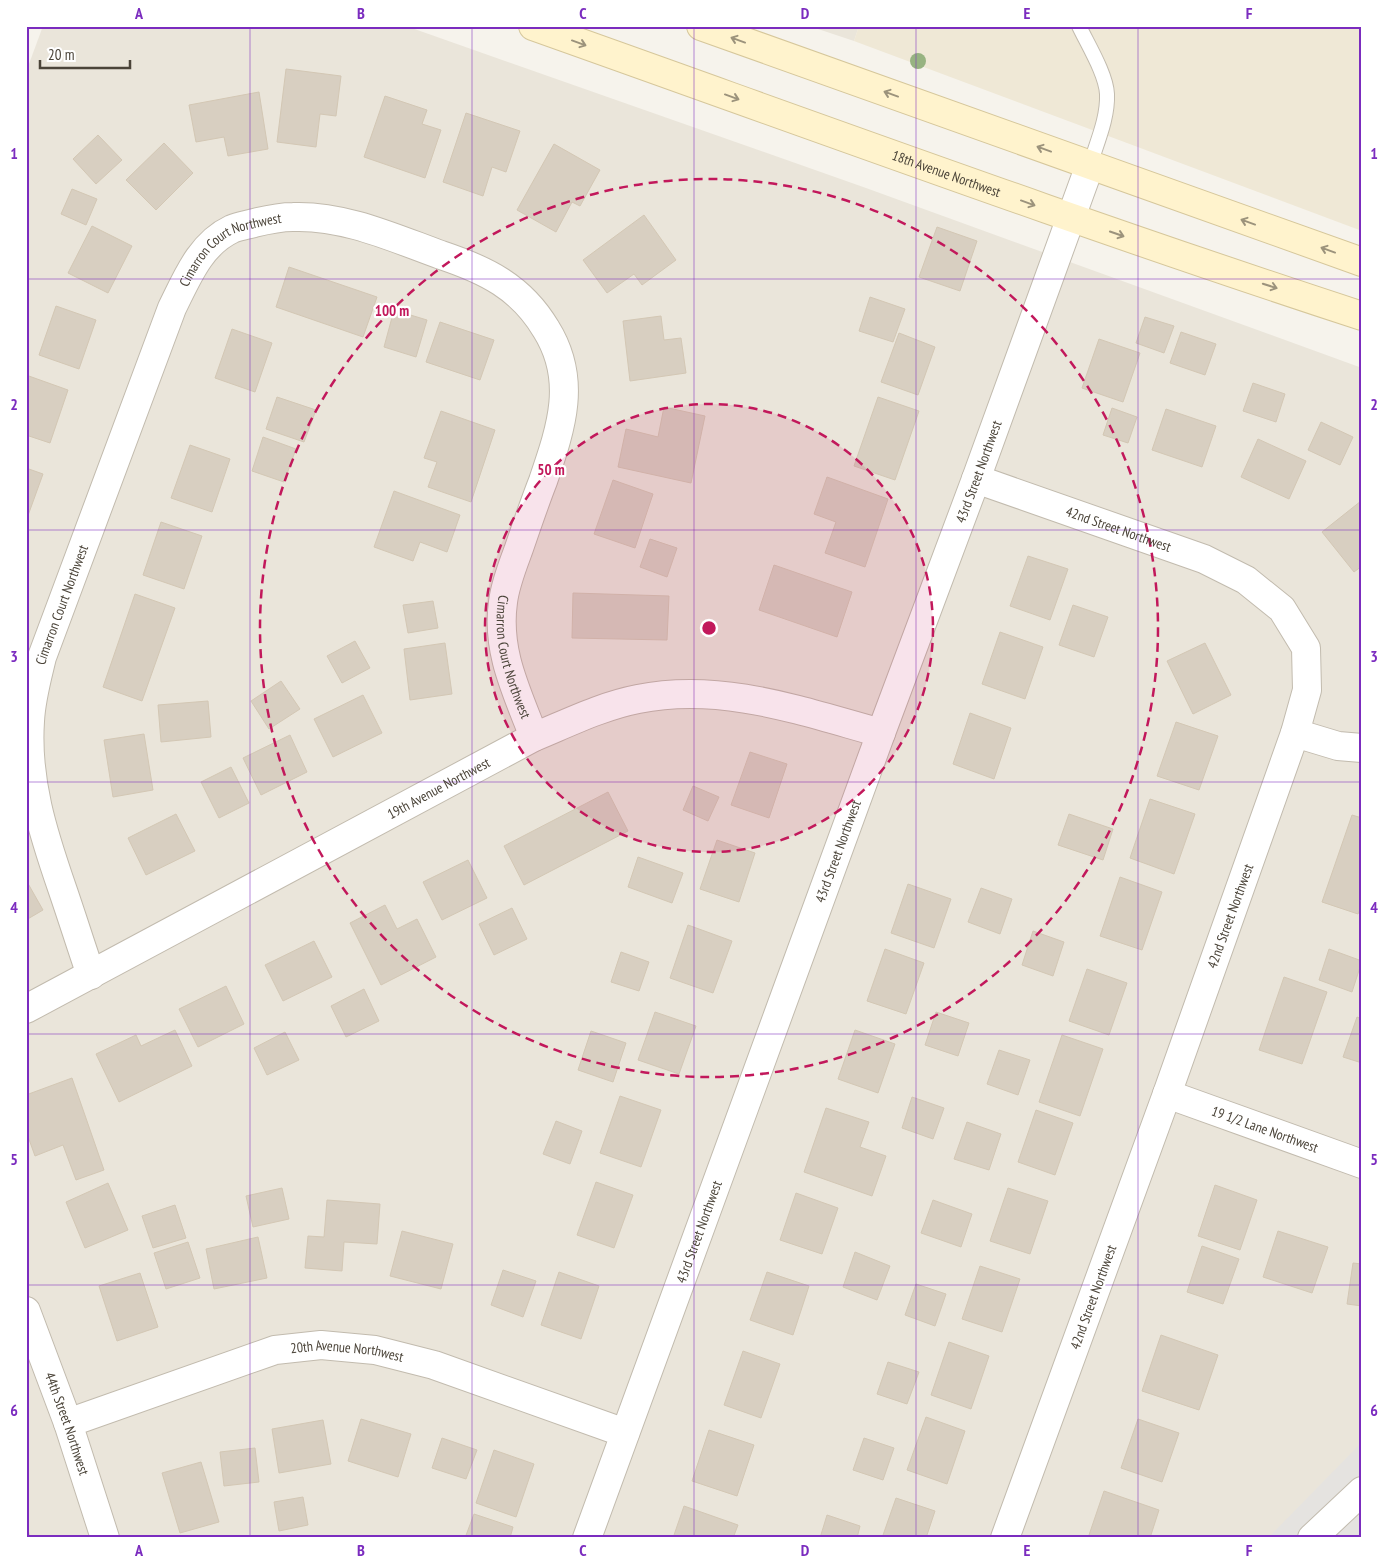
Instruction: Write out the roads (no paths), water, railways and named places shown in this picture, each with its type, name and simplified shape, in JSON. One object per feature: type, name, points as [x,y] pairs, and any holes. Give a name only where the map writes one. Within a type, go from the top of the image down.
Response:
[{"type":"main road","name":"18th Avenue Northwest","points":[[533,26],[1070,218],[1229,273],[1362,316]]},
{"type":"main road","points":[[701,26],[1362,262]]},
{"type":"street","name":"43rd Street Northwest","points":[[587,1538],[1090,165]]},
{"type":"street","name":"Cimarron Court Northwest","points":[[91,975],[43,834],[33,790],[30,720],[34,691],[42,657],[172,308],[198,258],[213,242],[233,229],[265,220],[292,217],[329,220],[361,227],[470,264],[499,279],[523,298],[537,313],[553,339],[559,356],[565,387],[558,439],[512,566],[503,601],[501,638],[506,664],[534,737]]},
{"type":"street","name":"42nd Street Northwest","points":[[976,479],[1204,558],[1246,580],[1282,608],[1306,648],[1307,690],[1295,733],[1167,1094],[1005,1538]]},
{"type":"street","name":"19th Avenue Northwest","points":[[26,1009],[534,737],[590,713],[636,699],[662,695],[702,693],[756,700],[881,733]]},
{"type":"street","points":[[1295,733],[1338,746],[1362,748]]},
{"type":"street","name":"19 1/2 Lane Northwest","points":[[1167,1094],[1362,1164]]},
{"type":"street","name":"44th Street Northwest","points":[[26,1311],[68,1423],[105,1538]]},
{"type":"street","name":"20th Avenue Northwest","points":[[68,1423],[275,1350],[321,1345],[375,1350],[434,1365],[625,1433]]},
{"type":"street","points":[[1312,1538],[1362,1491]]},
{"type":"lane","points":[[1079,26],[1100,68],[1107,92],[1106,112],[1090,165]]}]
